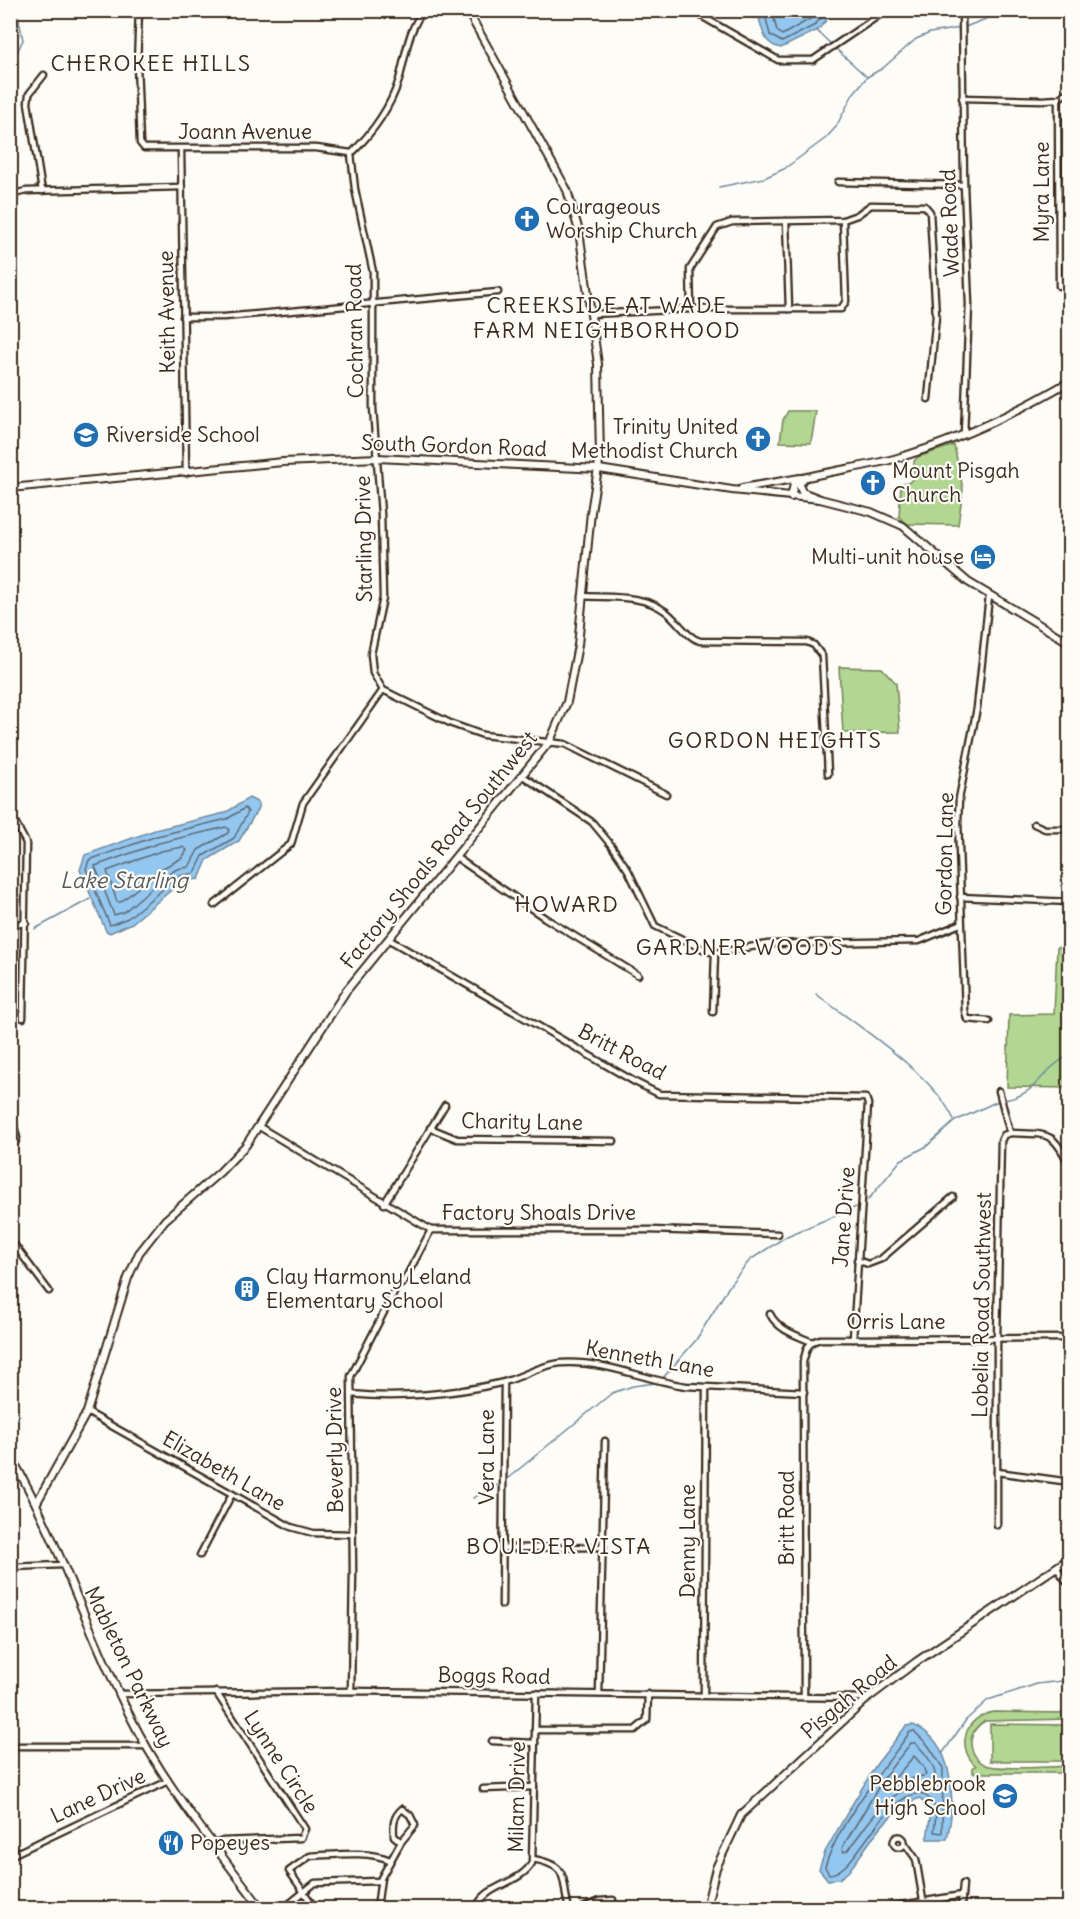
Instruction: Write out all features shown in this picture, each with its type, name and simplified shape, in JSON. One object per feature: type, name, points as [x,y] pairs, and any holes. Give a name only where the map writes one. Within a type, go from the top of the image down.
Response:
[{"type":"street","name":"Joann Avenue","points":[[139,10],[137,64],[140,143],[144,148],[181,150],[316,148],[351,153]]},
{"type":"street","points":[[351,153],[360,147],[394,95],[414,26],[424,10]]},
{"type":"street","name":"Factory Shoals Road Southwest","points":[[36,1504],[87,1412],[128,1280],[139,1253],[165,1221],[234,1158],[258,1126],[346,991],[457,858],[550,741],[567,702],[575,666],[599,469],[600,404],[591,314],[579,231],[567,190],[467,10]]},
{"type":"street","points":[[691,10],[778,60],[795,62],[813,60],[886,10]]},
{"type":"street","name":"Wade Road","points":[[962,10],[964,185],[969,304],[964,435]]},
{"type":"street","points":[[42,191],[28,115],[29,94],[44,75]]},
{"type":"street","points":[[962,98],[1058,99],[1070,90]]},
{"type":"street","name":"Myra Lane","points":[[1058,99],[1059,286]]},
{"type":"street","name":"Keith Avenue","points":[[181,150],[186,473]]},
{"type":"street","name":"Cochran Road","points":[[351,153],[355,189],[371,255],[374,303],[373,408],[378,458]]},
{"type":"street","points":[[838,182],[964,185]]},
{"type":"street","points":[[10,195],[26,191],[182,187]]},
{"type":"street","points":[[691,309],[690,269],[717,227],[732,222],[843,220],[857,215],[871,205],[925,206],[930,212],[936,316],[928,399]]},
{"type":"street","points":[[591,314],[691,309],[841,309],[846,301],[843,220]]},
{"type":"street","points":[[786,221],[789,309]]},
{"type":"street","points":[[183,317],[224,317],[498,292]]},
{"type":"street","points":[[732,490],[892,459],[964,435],[1070,381]]},
{"type":"street","name":"South Gordon Road","points":[[10,488],[284,462],[378,458],[599,469],[732,490],[820,500],[871,512],[903,526],[968,582],[1070,643]]},
{"type":"street","name":"Starling Drive","points":[[378,458],[383,598],[370,661],[373,673],[383,690]]},
{"type":"street","points":[[791,497],[796,480],[806,477]]},
{"type":"street","points":[[806,477],[801,481],[799,487],[802,492],[820,500]]},
{"type":"street","points":[[582,596],[652,603],[676,620],[693,639],[700,641],[807,642],[814,645],[822,656],[828,774]]},
{"type":"street","name":"Gordon Lane","points":[[989,596],[977,708],[959,799],[960,924],[964,951],[964,1011],[967,1019],[972,1022],[989,1022]]},
{"type":"street","points":[[214,904],[291,844],[303,803],[383,690],[429,715],[483,735],[565,744],[666,794]]},
{"type":"street","points":[[523,776],[574,808],[598,829],[628,870],[655,926],[680,940],[714,953],[768,944],[919,941],[960,924]]},
{"type":"street","points":[[10,812],[26,843],[23,1018]]},
{"type":"street","points":[[1034,824],[1045,829],[1070,829]]},
{"type":"street","points":[[457,858],[545,918],[638,975]]},
{"type":"street","points":[[960,897],[1070,902]]},
{"type":"street","points":[[10,925],[26,924]]},
{"type":"street","name":"Britt Road","points":[[388,939],[635,1083],[659,1094],[866,1098]]},
{"type":"street","points":[[713,1012],[714,953]]},
{"type":"street","points":[[999,1091],[1010,1133],[1045,1135],[1053,1138],[1059,1143],[1070,1166]]},
{"type":"street","name":"Jane Drive","points":[[853,1339],[868,1104],[866,1098]]},
{"type":"street","points":[[384,1204],[445,1105]]},
{"type":"street","points":[[10,1110],[17,1138],[10,1155]]},
{"type":"street","name":"Factory Shoals Drive","points":[[258,1126],[384,1204],[431,1230],[650,1230],[778,1234]]},
{"type":"street","name":"Charity Lane","points":[[430,1128],[457,1139],[614,1141]]},
{"type":"street","name":"Lobelia Road Southwest","points":[[998,1525],[997,1339],[1001,1141],[1004,1135],[1010,1133]]},
{"type":"street","points":[[857,1260],[868,1264],[881,1259],[953,1197]]},
{"type":"street","name":"Beverly Drive","points":[[351,1691],[351,1376],[369,1338],[431,1230]]},
{"type":"street","points":[[10,1239],[50,1291]]},
{"type":"street","points":[[770,1314],[774,1323],[812,1342]]},
{"type":"street","name":"Orris Lane","points":[[812,1342],[820,1339],[1070,1338]]},
{"type":"street","name":"Britt Road","points":[[804,1697],[803,1362],[807,1348],[812,1342]]},
{"type":"street","name":"Kenneth Lane","points":[[351,1394],[373,1396],[412,1394],[504,1382],[551,1365],[581,1363],[618,1368],[667,1383],[706,1388],[804,1392]]},
{"type":"street","name":"Vera Lane","points":[[502,1605],[504,1382]]},
{"type":"street","name":"Denny Lane","points":[[704,1694],[706,1388]]},
{"type":"street","name":"Elizabeth Lane","points":[[87,1412],[300,1531],[352,1534]]},
{"type":"street","points":[[599,1694],[605,1441]]},
{"type":"street","name":"Mableton Parkway","points":[[11,1456],[36,1504],[119,1694],[146,1746],[168,1781],[261,1908]]},
{"type":"street","points":[[997,1472],[1068,1482],[1070,1472]]},
{"type":"street","points":[[200,1555],[232,1494]]},
{"type":"street","points":[[504,1548],[604,1547]]},
{"type":"street","name":"Pisgah Road","points":[[706,1908],[716,1868],[741,1815],[868,1698],[916,1662],[1070,1558]]},
{"type":"street","points":[[10,1567],[63,1566]]},
{"type":"street","points":[[1056,1567],[1070,1586]]},
{"type":"street","name":"Boggs Road","points":[[119,1694],[351,1691],[868,1698]]},
{"type":"street","name":"Lynne Circle","points":[[214,1844],[223,1841],[301,1838],[305,1829],[216,1692]]},
{"type":"street","name":"Milam Drive","points":[[476,1908],[486,1894],[523,1873],[531,1866],[533,1859],[536,1693]]},
{"type":"street","points":[[535,1730],[635,1730],[647,1720],[648,1694]]},
{"type":"street","points":[[492,1741],[535,1743]]},
{"type":"street","points":[[10,1746],[146,1746]]},
{"type":"street","name":"Lane Drive","points":[[10,1856],[168,1781]]},
{"type":"street","points":[[483,1789],[534,1787]]},
{"type":"street","points":[[377,1908],[379,1881],[400,1842],[415,1825],[410,1815],[402,1809],[394,1817],[393,1827],[394,1836],[400,1842]]},
{"type":"street","points":[[906,1845],[916,1859],[923,1900]]},
{"type":"street","points":[[315,1908],[289,1871],[310,1856],[379,1855],[390,1860]]},
{"type":"street","points":[[533,1859],[547,1861],[560,1870],[565,1882],[569,1908]]},
{"type":"street","points":[[284,1908],[315,1883],[379,1881]]},
{"type":"street","points":[[961,1908],[963,1884]]},
{"type":"street","points":[[884,1908],[962,1895]]},
{"type":"street","points":[[583,1908],[600,1901],[613,1900]]},
{"type":"green space","points":[[788,411],[816,411],[811,443],[780,442],[783,420]]},
{"type":"green space","points":[[954,445],[963,489],[958,525],[907,524],[899,517],[901,484],[908,483],[914,478],[914,461],[918,457]]},
{"type":"green space","points":[[839,667],[882,668],[896,683],[900,732],[843,733]]},
{"type":"green space","points":[[1057,947],[1069,947],[1069,1088],[1007,1087],[1009,1015],[1054,1014]]},
{"type":"green space","points":[[994,1712],[1069,1713],[1069,1719],[985,1721],[975,1730],[971,1739],[972,1750],[980,1761],[993,1767],[1069,1766],[1069,1773],[973,1773],[973,1767],[976,1766],[966,1750],[966,1733],[976,1719]]},
{"type":"green space","points":[[990,1724],[1069,1725],[1069,1761],[990,1761]]},
{"type":"water","points":[[757,10],[834,11],[818,30],[781,48],[766,39]]},
{"type":"water","name":"Lake Starling","points":[[249,798],[257,802],[259,807],[239,841],[207,860],[199,879],[182,881],[132,923],[110,933],[106,931],[80,870],[85,855],[155,830],[225,813]]},
{"type":"water","points":[[913,1725],[927,1733],[945,1758],[951,1791],[947,1839],[927,1839],[931,1811],[920,1798],[908,1803],[888,1819],[848,1872],[839,1879],[828,1880],[819,1869],[825,1852],[876,1765],[906,1726]]},
{"type":"waterway","points":[[10,66],[23,40],[17,10]]},
{"type":"waterway","points":[[965,27],[1009,10]]},
{"type":"waterway","points":[[719,187],[764,178],[784,169],[826,138],[836,127],[853,94],[867,77],[883,68],[916,39],[930,33],[960,28]]},
{"type":"waterway","points":[[817,31],[832,45]]},
{"type":"waterway","points":[[835,48],[867,77]]},
{"type":"waterway","points":[[35,929],[90,899]]},
{"type":"waterway","points":[[10,943],[18,938]]},
{"type":"waterway","points":[[816,994],[912,1068],[944,1103],[954,1120]]},
{"type":"waterway","points":[[1003,1100],[1015,1097],[1032,1088],[1059,1061],[1070,1055]]},
{"type":"waterway","points":[[868,1200],[901,1160],[927,1146],[955,1121],[998,1101]]},
{"type":"waterway","points":[[663,1378],[696,1340],[731,1283],[750,1260],[787,1236],[856,1207]]},
{"type":"waterway","points":[[507,1479],[612,1393],[633,1386],[655,1383]]},
{"type":"waterway","points":[[473,1498],[497,1485]]},
{"type":"waterway","points":[[942,1754],[966,1720],[988,1700],[1037,1684],[1070,1680]]},
{"type":"place","name":"Courageous Worship Church","points":[[527,219]]},
{"type":"place","name":"Riverside School","points":[[86,435]]},
{"type":"place","name":"Trinity United Methodist Church","points":[[758,439]]},
{"type":"place","name":"Mount Pisgah Church","points":[[873,483]]},
{"type":"place","name":"Multi-unit house","points":[[983,557]]},
{"type":"place","name":"Clay Harmony Leland Elementary School","points":[[247,1289]]},
{"type":"place","name":"Pebblebrook High School","points":[[1005,1796]]},
{"type":"place","name":"Popeyes","points":[[171,1843]]},
{"type":"district","name":"CHEROKEE HILLS","points":[[151,63]]},
{"type":"district","name":"CREEKSIDE AT WADE FARM NEIGHBORHOOD","points":[[607,318]]},
{"type":"district","name":"GORDON HEIGHTS","points":[[775,740]]},
{"type":"district","name":"HOWARD","points":[[567,904]]},
{"type":"district","name":"GARDNER WOODS","points":[[740,947]]},
{"type":"district","name":"BOULDER VISTA","points":[[559,1546]]}]
